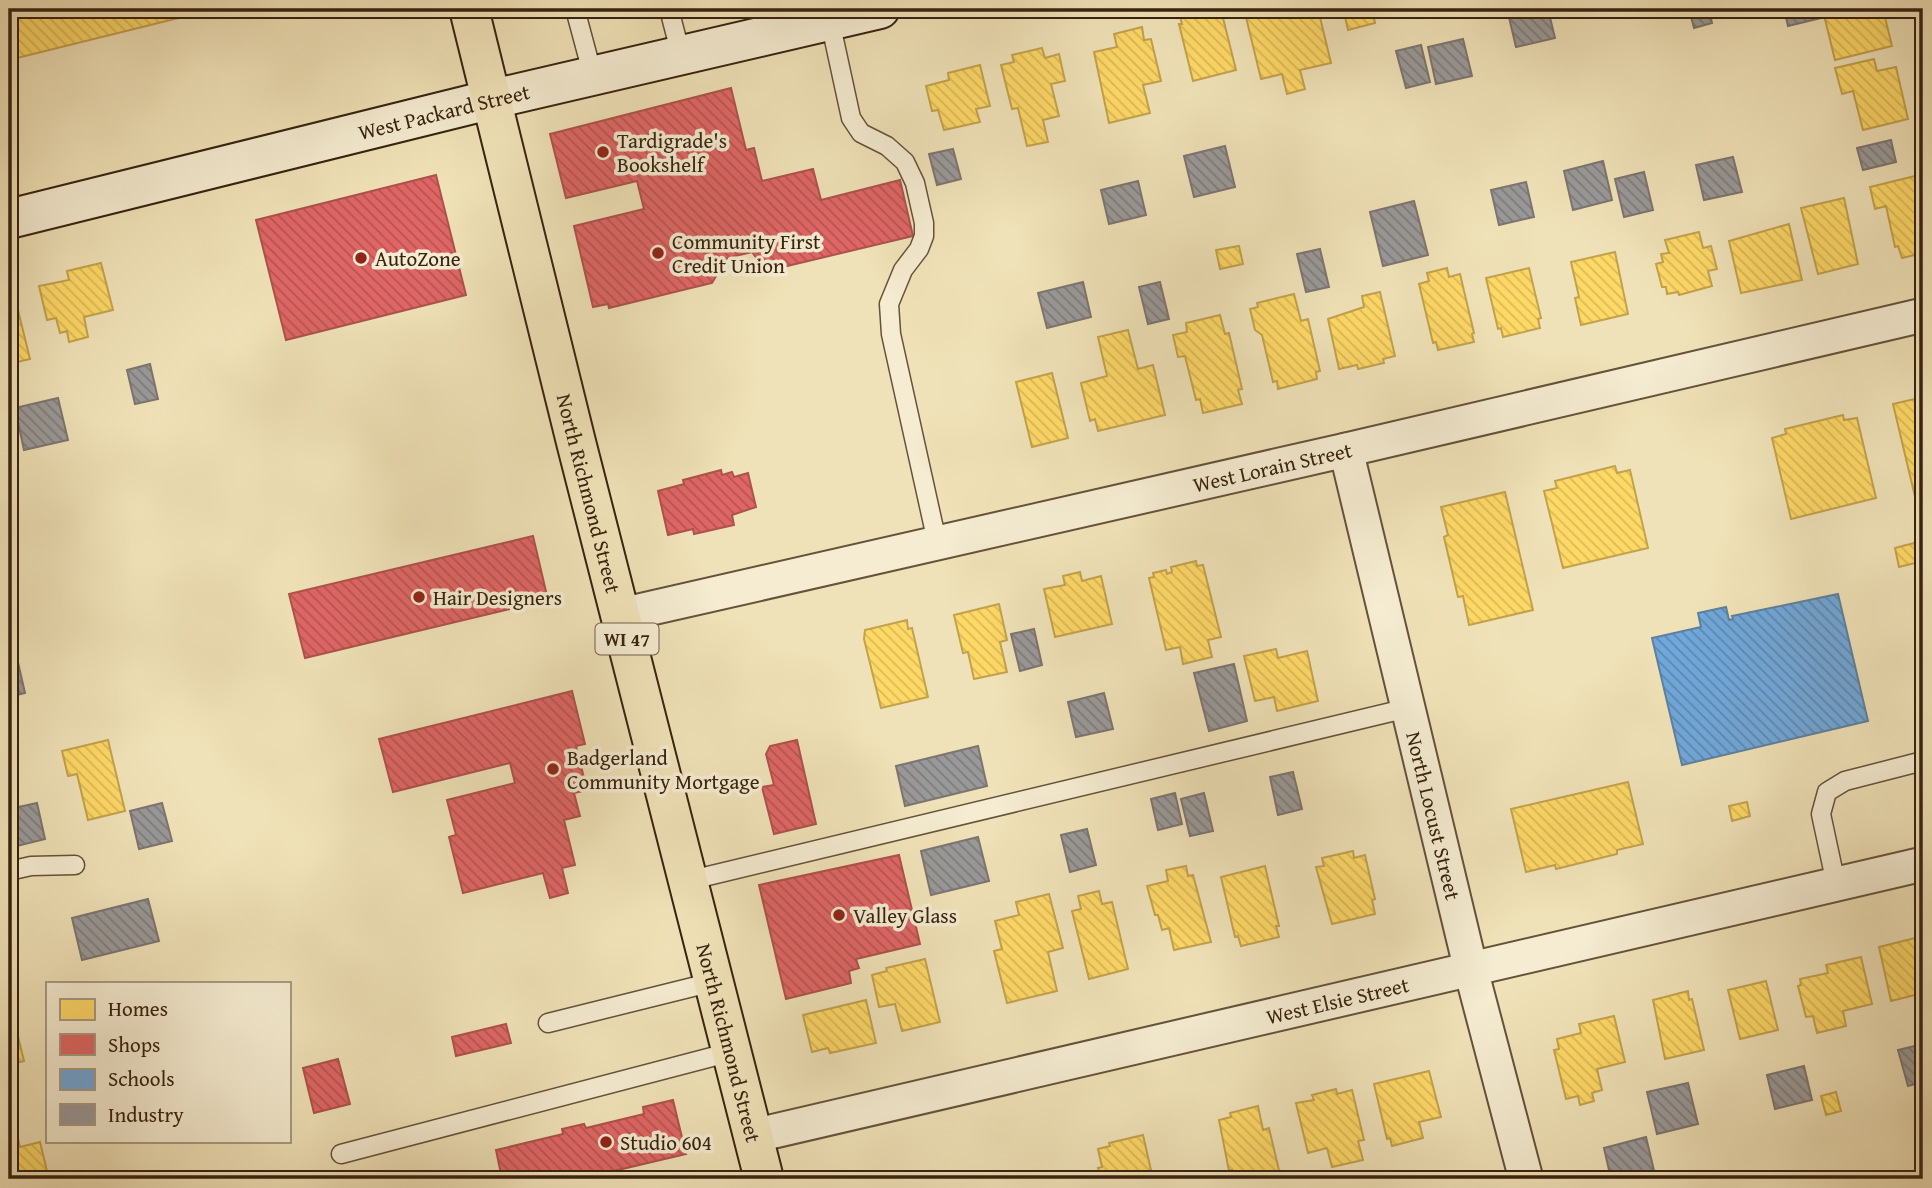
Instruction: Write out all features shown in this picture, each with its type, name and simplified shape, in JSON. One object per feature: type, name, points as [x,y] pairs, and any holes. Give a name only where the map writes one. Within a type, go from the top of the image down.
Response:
[{"type":"main road","name":"North Richmond Street","points":[[469,9],[764,1179]]},
{"type":"street","name":"West Packard Street","points":[[9,219],[681,55],[773,21],[830,20],[880,9]]},
{"type":"street","name":"West Lorain Street","points":[[621,615],[1923,315]]},
{"type":"street","name":"North Locust Street","points":[[1346,450],[1471,970],[1526,1179]]},
{"type":"street","name":"West Elsie Street","points":[[752,1136],[1923,864]]},
{"type":"lane","points":[[575,9],[593,76]]},
{"type":"lane","points":[[669,9],[681,55]]},
{"type":"lane","points":[[830,20],[851,118],[861,133],[887,146],[905,162],[915,183],[924,223],[924,236],[919,249],[903,270],[889,304],[891,334],[937,542]]},
{"type":"lane","points":[[687,881],[1408,708]]},
{"type":"lane","points":[[1836,884],[1821,814],[1827,792],[1845,781],[1923,761]]},
{"type":"lane","points":[[9,871],[31,866],[75,865]]},
{"type":"lane","points":[[548,1023],[713,982]]},
{"type":"lane","points":[[341,1154],[731,1052]]},
{"type":"building: Homes","points":[[9,9],[215,9],[9,60]]},
{"type":"building: Homes","points":[[1207,9],[1219,9],[1220,15],[1222,14],[1236,70],[1193,81],[1179,24],[1182,24],[1180,16]]},
{"type":"building: Homes","points":[[1244,9],[1318,9],[1331,63],[1300,70],[1305,89],[1287,94],[1282,74],[1261,79]]},
{"type":"building: Homes","points":[[1331,9],[1372,9],[1375,23],[1348,30],[1344,12],[1333,15]]},
{"type":"building: Homes","points":[[1436,9],[1473,9],[1438,17]]},
{"type":"building: Homes","points":[[1883,9],[1892,46],[1835,60],[1823,11]]},
{"type":"building: Homes","points":[[1142,27],[1144,40],[1151,39],[1161,81],[1143,85],[1150,113],[1109,123],[1094,52],[1117,47],[1114,34]]},
{"type":"building: Homes","points":[[1042,48],[1045,58],[1059,54],[1065,81],[1051,84],[1059,116],[1043,120],[1048,142],[1027,146],[1018,108],[1012,109],[1001,65],[1014,62],[1012,55]]},
{"type":"building: Homes","points":[[1874,59],[1877,71],[1896,67],[1908,119],[1863,130],[1853,91],[1842,94],[1835,68]]},
{"type":"building: Homes","points":[[980,65],[990,106],[976,109],[980,122],[944,130],[938,110],[932,111],[926,86],[949,80],[948,73]]},
{"type":"building: Homes","points":[[1915,176],[1919,192],[1923,191],[1923,253],[1902,258],[1898,246],[1895,247],[1886,206],[1875,209],[1870,187]]},
{"type":"building: Homes","points":[[1844,198],[1858,264],[1818,274],[1801,208]]},
{"type":"building: Homes","points":[[1789,224],[1802,280],[1741,293],[1729,241]]},
{"type":"building: Homes","points":[[1699,232],[1703,248],[1711,246],[1717,269],[1708,271],[1712,286],[1679,295],[1678,292],[1667,294],[1666,287],[1662,287],[1656,264],[1663,262],[1661,254],[1669,253],[1665,240]]},
{"type":"building: Homes","points":[[1239,246],[1243,264],[1220,269],[1216,250]]},
{"type":"building: Homes","points":[[1615,252],[1628,314],[1581,325],[1575,298],[1579,297],[1571,262]]},
{"type":"building: Homes","points":[[101,263],[113,310],[84,317],[88,337],[69,342],[67,331],[60,333],[56,318],[47,320],[39,286],[69,280],[67,271]]},
{"type":"building: Homes","points":[[1447,268],[1449,277],[1460,274],[1474,342],[1438,350],[1436,342],[1433,343],[1419,284],[1429,281],[1427,273]]},
{"type":"building: Homes","points":[[1529,268],[1541,318],[1538,319],[1540,328],[1503,337],[1501,328],[1498,329],[1486,278]]},
{"type":"building: Homes","points":[[1380,292],[1395,356],[1383,359],[1384,363],[1358,369],[1357,365],[1339,369],[1328,319],[1364,307],[1362,296]]},
{"type":"building: Homes","points":[[1294,294],[1301,321],[1308,319],[1320,371],[1316,372],[1317,379],[1278,389],[1277,381],[1273,382],[1262,335],[1255,330],[1250,309],[1258,307],[1257,303]]},
{"type":"building: Homes","points":[[16,302],[30,359],[13,363],[15,371],[9,372],[9,304]]},
{"type":"building: Homes","points":[[1220,315],[1225,334],[1229,333],[1242,389],[1238,390],[1242,404],[1203,413],[1200,399],[1196,400],[1185,356],[1178,357],[1173,335],[1187,332],[1186,323]]},
{"type":"building: Homes","points":[[1128,330],[1138,369],[1153,365],[1165,415],[1098,431],[1095,419],[1090,421],[1081,383],[1107,376],[1098,337]]},
{"type":"building: Homes","points":[[1052,373],[1068,438],[1032,447],[1016,382]]},
{"type":"building: Homes","points":[[1923,397],[1923,522],[1921,522],[1893,404]]},
{"type":"building: Homes","points":[[1843,415],[1844,420],[1857,418],[1876,498],[1791,519],[1772,438],[1786,434],[1785,429]]},
{"type":"building: Homes","points":[[1615,466],[1617,473],[1630,470],[1648,548],[1563,568],[1544,491],[1557,488],[1555,481]]},
{"type":"building: Homes","points":[[1505,492],[1533,610],[1469,625],[1463,596],[1458,597],[1444,537],[1448,535],[1441,507]]},
{"type":"building: Homes","points":[[1914,543],[1919,562],[1899,567],[1895,548]]},
{"type":"building: Homes","points":[[1196,561],[1197,566],[1203,565],[1221,637],[1208,640],[1212,657],[1183,664],[1180,647],[1166,650],[1149,578],[1154,577],[1153,573],[1166,570],[1167,574],[1172,572],[1171,567]]},
{"type":"building: Homes","points":[[1080,572],[1082,581],[1101,576],[1112,624],[1055,637],[1044,589],[1065,585],[1063,576]]},
{"type":"building: Homes","points":[[999,604],[1007,640],[1000,642],[1007,672],[974,679],[968,652],[963,653],[954,615]]},
{"type":"building: Homes","points":[[907,620],[908,629],[912,628],[928,697],[881,708],[864,639],[865,630]]},
{"type":"building: Homes","points":[[1276,649],[1278,658],[1307,651],[1318,701],[1277,711],[1274,697],[1255,701],[1244,656]]},
{"type":"building: Homes","points":[[108,740],[125,811],[88,820],[77,774],[68,776],[62,751]]},
{"type":"building: Homes","points":[[1628,782],[1643,844],[1617,850],[1617,854],[1556,869],[1555,865],[1526,872],[1511,809]]},
{"type":"building: Homes","points":[[1747,802],[1750,816],[1732,821],[1729,806]]},
{"type":"building: Homes","points":[[1353,851],[1354,858],[1365,855],[1375,899],[1372,900],[1375,914],[1332,924],[1316,867],[1324,866],[1322,858]]},
{"type":"building: Homes","points":[[1186,866],[1188,876],[1193,875],[1211,942],[1174,950],[1169,928],[1162,930],[1147,886],[1168,881],[1166,870]]},
{"type":"building: Homes","points":[[1265,866],[1279,926],[1276,926],[1279,937],[1241,946],[1238,936],[1235,937],[1221,877]]},
{"type":"building: Homes","points":[[1099,891],[1102,904],[1112,902],[1128,969],[1089,979],[1072,911],[1081,909],[1078,896]]},
{"type":"building: Homes","points":[[1049,894],[1063,948],[1048,952],[1057,991],[1007,1003],[994,951],[1002,949],[995,921],[1019,915],[1016,902]]},
{"type":"building: Homes","points":[[1923,936],[1923,1009],[1919,994],[1891,1001],[1879,947]]},
{"type":"building: Homes","points":[[1861,957],[1872,1004],[1843,1011],[1846,1026],[1817,1033],[1813,1016],[1806,1017],[1798,986],[1801,985],[1800,979],[1828,973],[1826,965]]},
{"type":"building: Homes","points":[[925,959],[940,1022],[902,1031],[895,1004],[879,1007],[872,975],[887,971],[886,968]]},
{"type":"building: Homes","points":[[1766,981],[1778,1030],[1740,1039],[1728,990]]},
{"type":"building: Homes","points":[[1688,991],[1704,1050],[1665,1059],[1653,1000]]},
{"type":"building: Homes","points":[[866,1000],[876,1043],[830,1053],[828,1048],[812,1052],[803,1015]]},
{"type":"building: Homes","points":[[1614,1016],[1625,1062],[1597,1069],[1602,1090],[1592,1093],[1594,1101],[1580,1105],[1578,1096],[1566,1099],[1554,1050],[1559,1049],[1557,1039],[1581,1033],[1579,1024]]},
{"type":"building: Homes","points":[[14,1020],[24,1061],[9,1065],[9,1022]]},
{"type":"building: Homes","points":[[1429,1071],[1441,1117],[1419,1122],[1423,1138],[1392,1146],[1390,1138],[1387,1139],[1374,1084]]},
{"type":"building: Homes","points":[[1336,1089],[1337,1094],[1352,1090],[1364,1140],[1358,1141],[1363,1160],[1332,1167],[1327,1148],[1308,1153],[1296,1103],[1314,1100],[1312,1095]]},
{"type":"building: Homes","points":[[1836,1092],[1841,1111],[1826,1115],[1821,1096]]},
{"type":"building: Homes","points":[[1258,1106],[1263,1130],[1269,1128],[1281,1179],[1234,1179],[1232,1170],[1229,1171],[1219,1120],[1231,1117],[1230,1113]]},
{"type":"building: Homes","points":[[9,1109],[20,1147],[40,1142],[47,1171],[9,1179]]},
{"type":"building: Homes","points":[[1143,1135],[1153,1179],[1101,1179],[1098,1168],[1102,1167],[1098,1149],[1110,1146],[1109,1143]]},
{"type":"building: Shops","points":[[731,88],[746,150],[754,148],[762,181],[813,169],[821,200],[900,180],[913,236],[766,271],[752,252],[727,258],[712,283],[609,308],[608,304],[593,307],[574,226],[644,209],[637,181],[566,198],[550,134]]},
{"type":"building: Shops","name":"AutoZone","points":[[436,175],[466,295],[286,340],[256,220]]},
{"type":"building: Shops","points":[[721,470],[722,475],[732,472],[734,477],[748,473],[756,507],[732,515],[734,525],[694,534],[693,529],[668,535],[658,491],[684,484],[683,480]]},
{"type":"building: Shops","name":"Hair Designers","points":[[533,536],[548,600],[305,658],[289,594]]},
{"type":"building: Shops","points":[[572,691],[585,744],[576,746],[587,790],[574,793],[580,816],[564,820],[575,865],[562,868],[568,893],[550,898],[543,873],[463,893],[449,837],[456,835],[447,800],[515,783],[510,763],[393,792],[379,739]]},
{"type":"building: Shops","points":[[797,740],[816,824],[774,834],[762,787],[774,785],[766,754],[770,746]]},
{"type":"building: Shops","name":"Valley Glass","points":[[899,855],[920,944],[856,959],[859,968],[849,971],[851,983],[786,999],[759,885]]},
{"type":"building: Shops","points":[[506,1024],[511,1043],[456,1056],[452,1037]]},
{"type":"building: Shops","points":[[338,1059],[350,1104],[314,1113],[303,1068]]},
{"type":"building: Shops","name":"Studio 604","points":[[673,1100],[686,1154],[580,1179],[502,1179],[496,1150],[563,1134],[562,1129],[584,1124],[586,1128],[644,1114],[643,1107]]},
{"type":"building: Schools","points":[[1838,594],[1868,721],[1682,765],[1652,638],[1701,627],[1698,613],[1726,607],[1729,620],[1733,619],[1732,616]]},
{"type":"building: Industry","points":[[1507,9],[1548,9],[1555,38],[1516,47]]},
{"type":"building: Industry","points":[[1689,9],[1709,9],[1712,23],[1694,28]]},
{"type":"building: Industry","points":[[1784,9],[1818,9],[1821,18],[1788,26]]},
{"type":"building: Industry","points":[[1463,39],[1472,76],[1436,84],[1428,47]]},
{"type":"building: Industry","points":[[1421,45],[1430,82],[1406,88],[1396,51]]},
{"type":"building: Industry","points":[[1891,140],[1896,162],[1863,170],[1857,148]]},
{"type":"building: Industry","points":[[1225,146],[1235,187],[1194,197],[1184,156]]},
{"type":"building: Industry","points":[[953,149],[961,179],[937,185],[929,154]]},
{"type":"building: Industry","points":[[1733,157],[1742,192],[1704,200],[1696,165]]},
{"type":"building: Industry","points":[[1603,161],[1612,200],[1573,210],[1564,171]]},
{"type":"building: Industry","points":[[1644,172],[1653,210],[1624,217],[1615,179]]},
{"type":"building: Industry","points":[[1138,181],[1146,215],[1109,224],[1101,190]]},
{"type":"building: Industry","points":[[1526,182],[1534,217],[1499,225],[1491,190]]},
{"type":"building: Industry","points":[[1414,201],[1428,255],[1383,266],[1370,212]]},
{"type":"building: Industry","points":[[1320,249],[1329,287],[1306,292],[1297,254]]},
{"type":"building: Industry","points":[[1083,282],[1091,317],[1047,328],[1038,293]]},
{"type":"building: Industry","points":[[1160,282],[1169,319],[1148,324],[1139,287]]},
{"type":"building: Industry","points":[[150,364],[158,399],[135,404],[127,370]]},
{"type":"building: Industry","points":[[58,398],[68,440],[24,450],[15,408]]},
{"type":"building: Industry","points":[[1034,629],[1042,665],[1020,671],[1011,634]]},
{"type":"building: Industry","points":[[17,658],[25,693],[9,697],[9,660]]},
{"type":"building: Industry","points":[[1234,664],[1247,721],[1209,731],[1194,673]]},
{"type":"building: Industry","points":[[1104,693],[1113,729],[1076,737],[1068,702]]},
{"type":"building: Industry","points":[[978,746],[987,786],[905,806],[896,766]]},
{"type":"building: Industry","points":[[1293,772],[1302,809],[1278,815],[1270,777]]},
{"type":"building: Industry","points":[[1175,793],[1182,824],[1158,830],[1151,799]]},
{"type":"building: Industry","points":[[1204,793],[1213,831],[1190,836],[1181,799]]},
{"type":"building: Industry","points":[[37,803],[45,839],[9,848],[9,809]]},
{"type":"building: Industry","points":[[162,803],[172,841],[139,849],[130,811]]},
{"type":"building: Industry","points":[[1087,829],[1096,865],[1070,872],[1061,835]]},
{"type":"building: Industry","points":[[978,837],[989,881],[931,895],[921,851]]},
{"type":"building: Industry","points":[[148,899],[159,941],[82,960],[72,918]]},
{"type":"building: Industry","points":[[1923,1044],[1923,1082],[1908,1086],[1898,1050]]},
{"type":"building: Industry","points":[[1804,1066],[1812,1100],[1775,1109],[1767,1075]]},
{"type":"building: Industry","points":[[1688,1083],[1698,1124],[1657,1134],[1647,1092]]},
{"type":"building: Industry","points":[[1646,1137],[1656,1179],[1611,1179],[1604,1148]]},
{"type":"place","name":"Tardigrade's Bookshelf","points":[[603,152]]},
{"type":"place","name":"Community First Credit Union","points":[[658,253]]},
{"type":"place","name":"AutoZone","points":[[361,258]]},
{"type":"place","name":"Hair Designers","points":[[419,597]]},
{"type":"place","name":"Badgerland Community Mortgage","points":[[553,769]]},
{"type":"place","name":"Valley Glass","points":[[839,915]]},
{"type":"place","name":"Studio 604","points":[[606,1142]]}]
